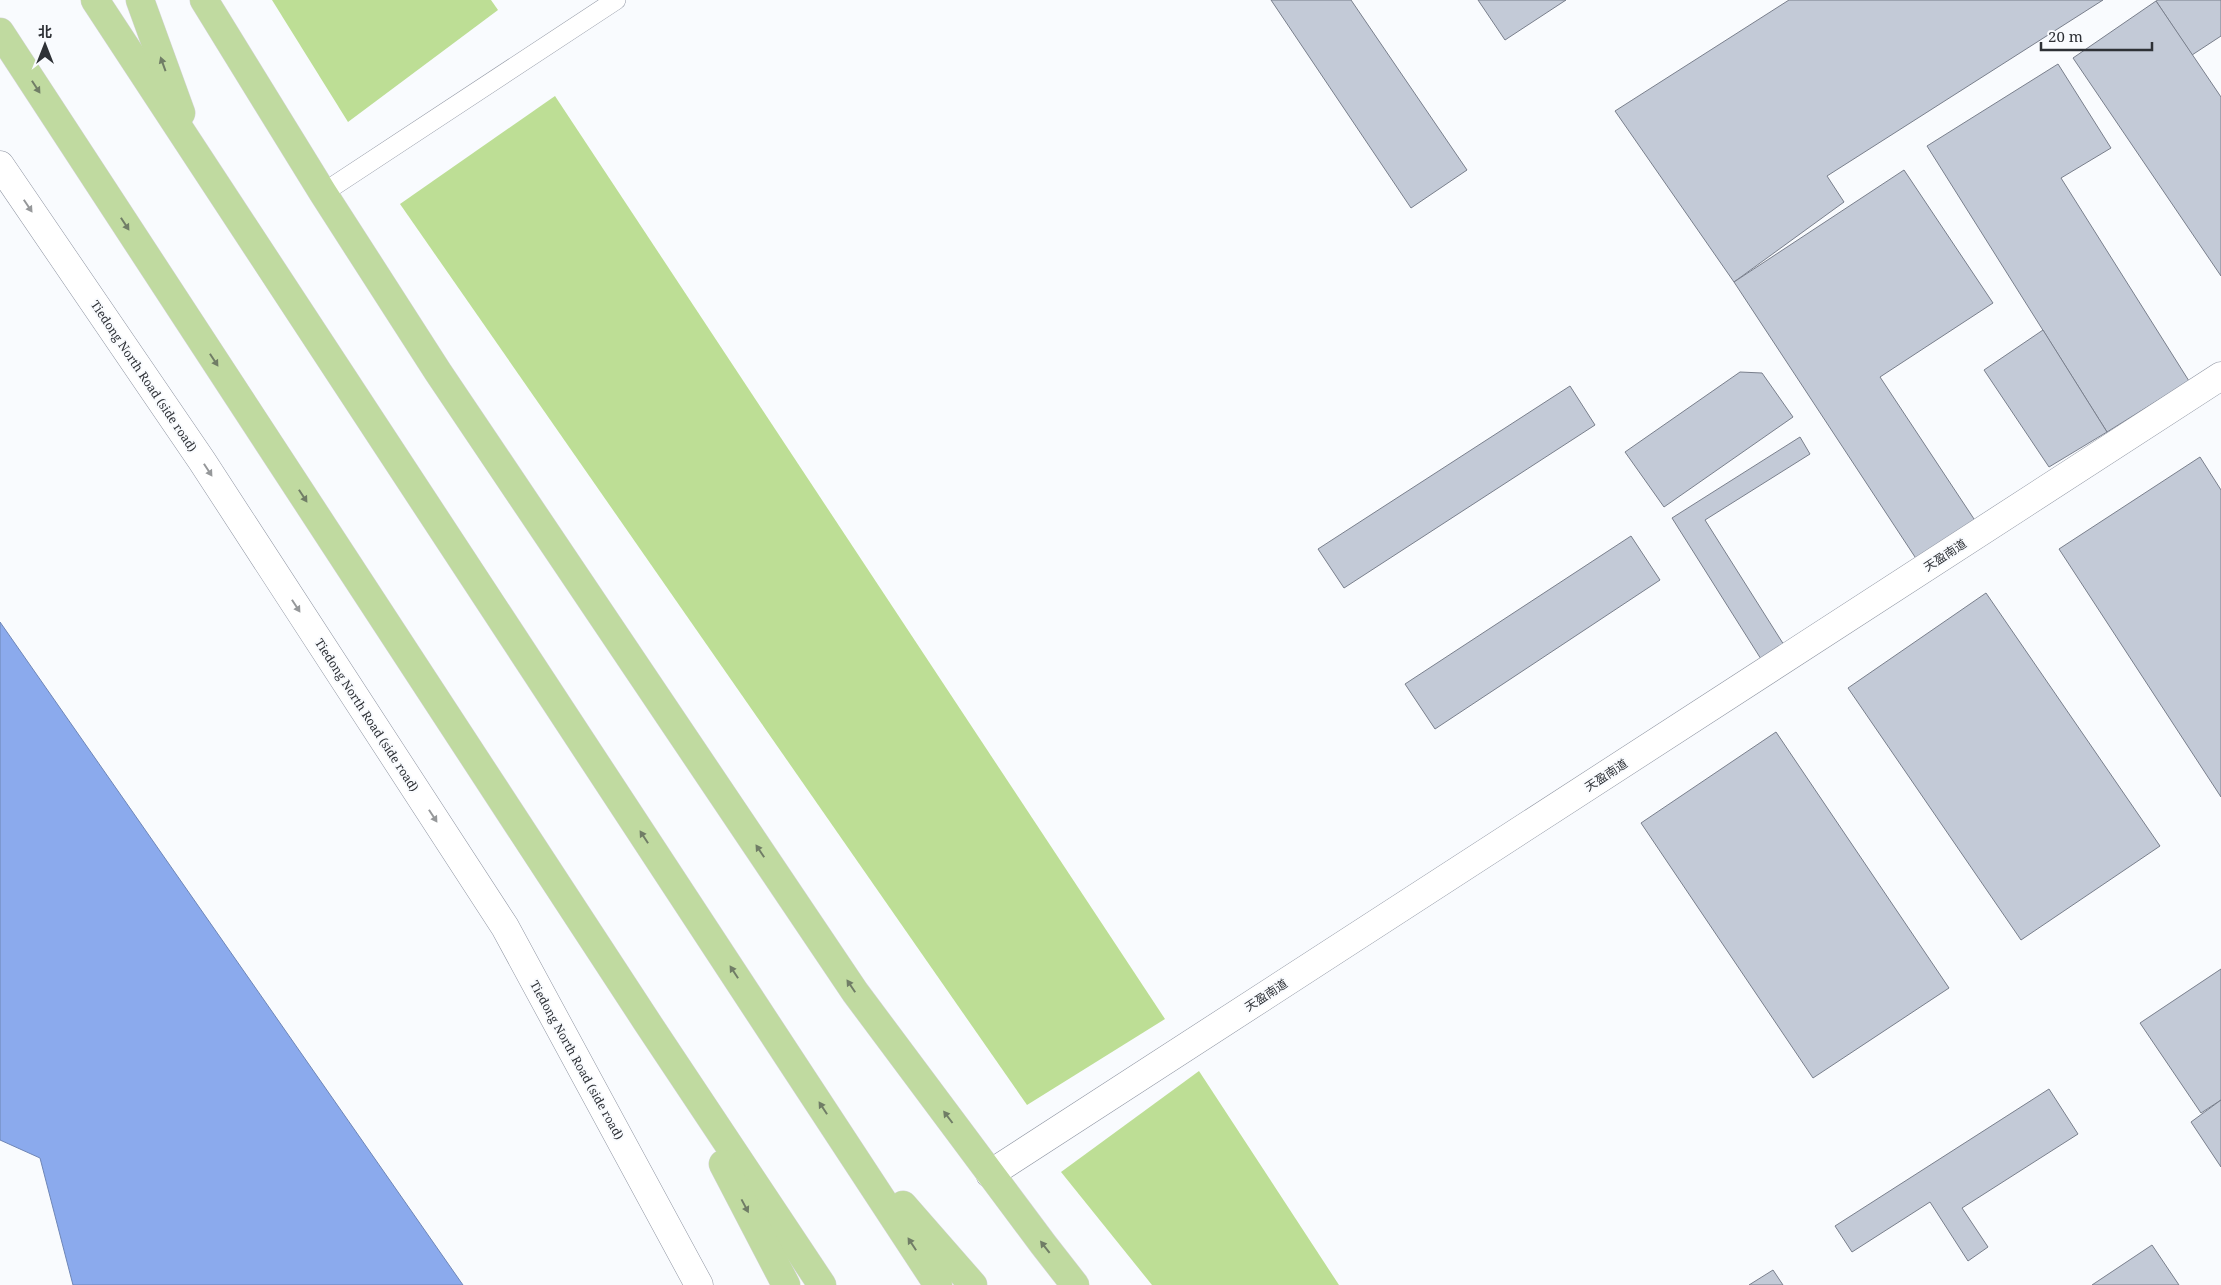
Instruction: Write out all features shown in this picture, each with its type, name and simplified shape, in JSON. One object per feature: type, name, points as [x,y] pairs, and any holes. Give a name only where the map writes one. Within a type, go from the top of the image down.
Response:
[{"type":"highway","points":[[95,0],[938,1285]]},
{"type":"highway","points":[[140,0],[198,159]]},
{"type":"highway","points":[[204,0],[323,193],[438,372],[849,984],[1075,1285]]},
{"type":"highway","points":[[0,32],[657,1038],[822,1285]]},
{"type":"highway","points":[[657,1038],[786,1285]]},
{"type":"highway","points":[[838,1130],[973,1285]]},
{"type":"street","name":"Tiedong North Road (side road)","points":[[0,165],[202,461],[505,927],[699,1285]]},
{"type":"street","name":"天盈南道","points":[[990,1174],[2221,376]]},
{"type":"lane","points":[[323,193],[616,0]]},
{"type":"green space","points":[[272,0],[491,0],[498,10],[348,122]]},
{"type":"green space","points":[[555,96],[1165,1019],[1027,1105],[400,204]]},
{"type":"green space","points":[[1199,1071],[1339,1285],[1152,1285],[1061,1172]]},
{"type":"water","points":[[0,622],[463,1285],[73,1285],[40,1158],[0,1140]]},
{"type":"building","points":[[1271,0],[1351,0],[1467,170],[1411,208]]},
{"type":"building","points":[[1478,0],[1566,0],[1505,40]]},
{"type":"building","points":[[1789,0],[2103,0],[1827,176],[1844,202],[1734,282],[1615,111]]},
{"type":"building","points":[[2221,0],[2221,36],[2192,55],[2156,1]]},
{"type":"building","points":[[2156,1],[2221,97],[2221,276],[2073,58]]},
{"type":"building","points":[[2058,64],[2111,148],[2061,178],[2189,381],[2107,432],[1927,146]]},
{"type":"building","points":[[1904,170],[1993,303],[1880,377],[1976,522],[1917,560],[1734,282]]},
{"type":"building","points":[[2043,330],[2107,432],[2049,467],[1984,370]]},
{"type":"building","points":[[1740,372],[1762,373],[1793,417],[1664,507],[1625,452]]},
{"type":"building","points":[[1570,386],[1595,425],[1344,588],[1318,549]]},
{"type":"building","points":[[1800,437],[1810,454],[1705,520],[1784,645],[1761,659],[1672,518]]},
{"type":"building","points":[[2200,457],[2221,490],[2221,797],[2059,549]]},
{"type":"building","points":[[1631,536],[1660,580],[1435,729],[1405,684]]},
{"type":"building","points":[[1986,593],[2160,846],[2021,940],[1848,688]]},
{"type":"building","points":[[1776,732],[1949,988],[1813,1078],[1641,823]]},
{"type":"building","points":[[2221,969],[2221,1100],[2201,1113],[2140,1023]]},
{"type":"building","points":[[2049,1089],[2078,1134],[1962,1208],[1988,1247],[1968,1261],[1930,1202],[1852,1252],[1835,1226]]},
{"type":"building","points":[[2221,1100],[2221,1167],[2191,1122]]},
{"type":"building","points":[[2152,1245],[2179,1285],[2092,1285]]},
{"type":"building","points":[[1773,1270],[1783,1285],[1749,1285]]}]
